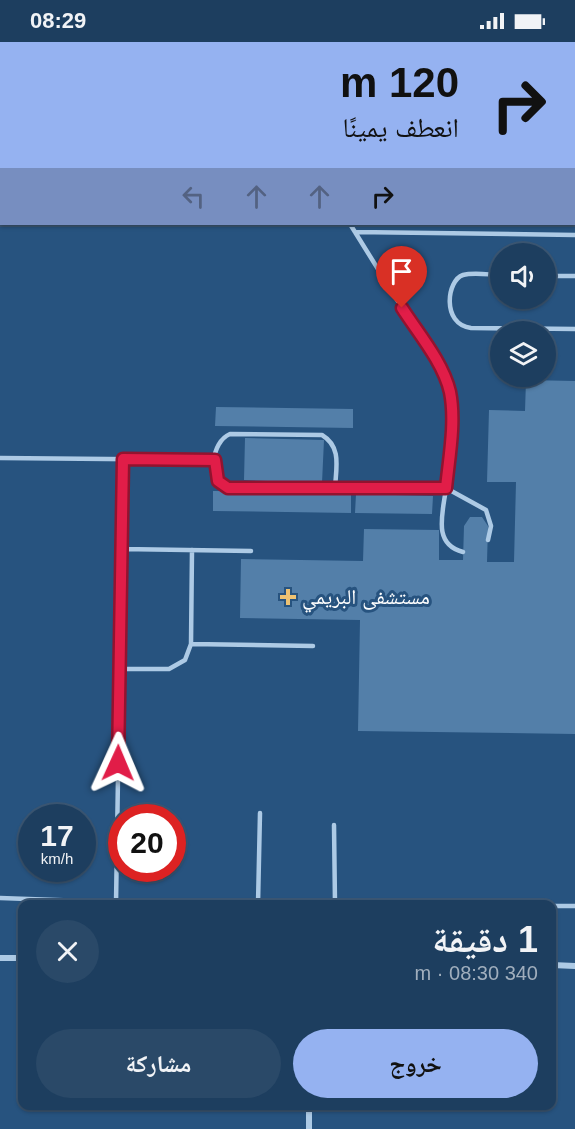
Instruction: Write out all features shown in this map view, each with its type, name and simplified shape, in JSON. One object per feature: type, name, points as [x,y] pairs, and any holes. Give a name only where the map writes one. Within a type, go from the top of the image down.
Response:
[{"type":"street","points":[[0,958],[18,958]]},
{"type":"street","points":[[556,965],[575,966]]},
{"type":"street","points":[[309,1110],[309,1129]]},
{"type":"lane","points":[[351,225],[445,377],[452,405],[441,532],[448,546],[463,552]]},
{"type":"lane","points":[[355,232],[575,235]]},
{"type":"lane","points":[[490,275],[464,275],[452,286],[450,313],[454,321],[462,327],[575,329]]},
{"type":"lane","points":[[556,276],[575,276]]},
{"type":"lane","points":[[335,488],[335,448],[330,440],[322,435],[230,434],[219,441],[215,460],[218,481],[228,488],[335,488],[446,488],[486,510],[491,526],[488,540]]},
{"type":"lane","points":[[0,458],[215,460]]},
{"type":"lane","points":[[116,900],[123,459]]},
{"type":"lane","points":[[122,549],[251,551]]},
{"type":"lane","points":[[120,669],[169,669],[185,660],[191,644],[192,550]]},
{"type":"lane","points":[[191,644],[313,646]]},
{"type":"lane","points":[[258,900],[260,813]]},
{"type":"lane","points":[[334,825],[334,900]]},
{"type":"lane","points":[[0,898],[39,900]]},
{"type":"lane","points":[[556,906],[575,906]]},
{"type":"building","name":"مستشفى البريمي","points":[[556,381],[575,381],[575,734],[358,731],[360,620],[240,618],[241,559],[363,561],[364,529],[439,530],[439,560],[463,560],[464,526],[470,517],[482,517],[488,526],[487,562],[514,562],[516,482],[487,482],[489,410],[525,411],[526,387],[556,387]]},
{"type":"building","points":[[216,407],[353,409],[353,428],[215,426]]},
{"type":"building","points":[[245,438],[324,440],[322,483],[244,480]]},
{"type":"building","points":[[213,491],[351,493],[351,513],[213,511]]},
{"type":"building","points":[[356,494],[433,496],[432,514],[355,513]]},
{"type":"place","name":"مستشفى البريمي","points":[[288,597]]},
{"type":"route","points":[[118,763],[123,459],[215,460],[215,476],[222,485],[228,488],[446,488],[452,405],[449,391],[438,364],[402,308]]}]
